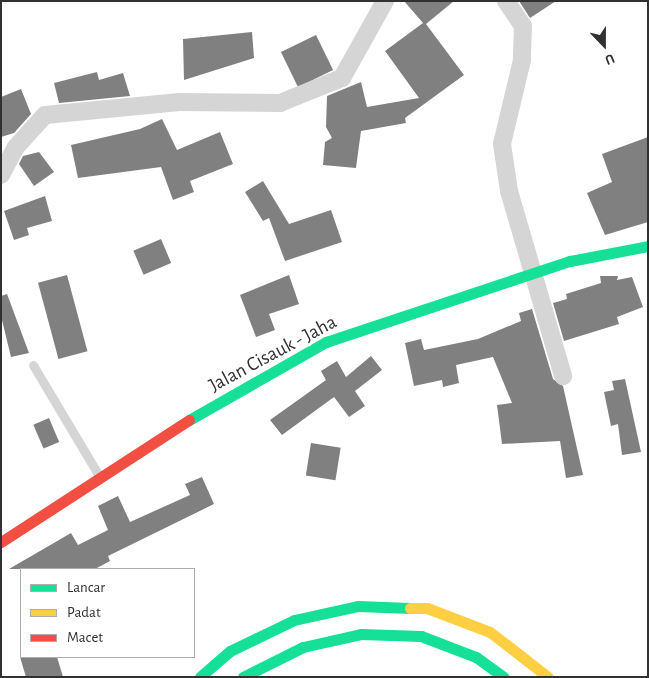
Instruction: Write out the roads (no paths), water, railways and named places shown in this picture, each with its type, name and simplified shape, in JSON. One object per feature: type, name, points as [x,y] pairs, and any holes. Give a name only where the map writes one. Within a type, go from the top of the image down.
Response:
[{"type":"main road","name":"Jalan Cisauk - Jaha","points":[[1,542],[98,475],[326,342],[533,273],[648,246]]},
{"type":"main road","points":[[200,677],[230,651],[294,620],[358,606],[427,608],[490,632],[548,677]]},
{"type":"main road","points":[[243,677],[303,647],[361,634],[421,636],[476,657],[504,677]]},
{"type":"street","points":[[1,175],[16,147],[45,115],[179,102],[280,103],[342,78],[386,1]]},
{"type":"street","points":[[506,1],[523,26],[522,60],[502,144],[509,191],[562,376]]},
{"type":"lane","points":[[33,365],[98,475]]}]
